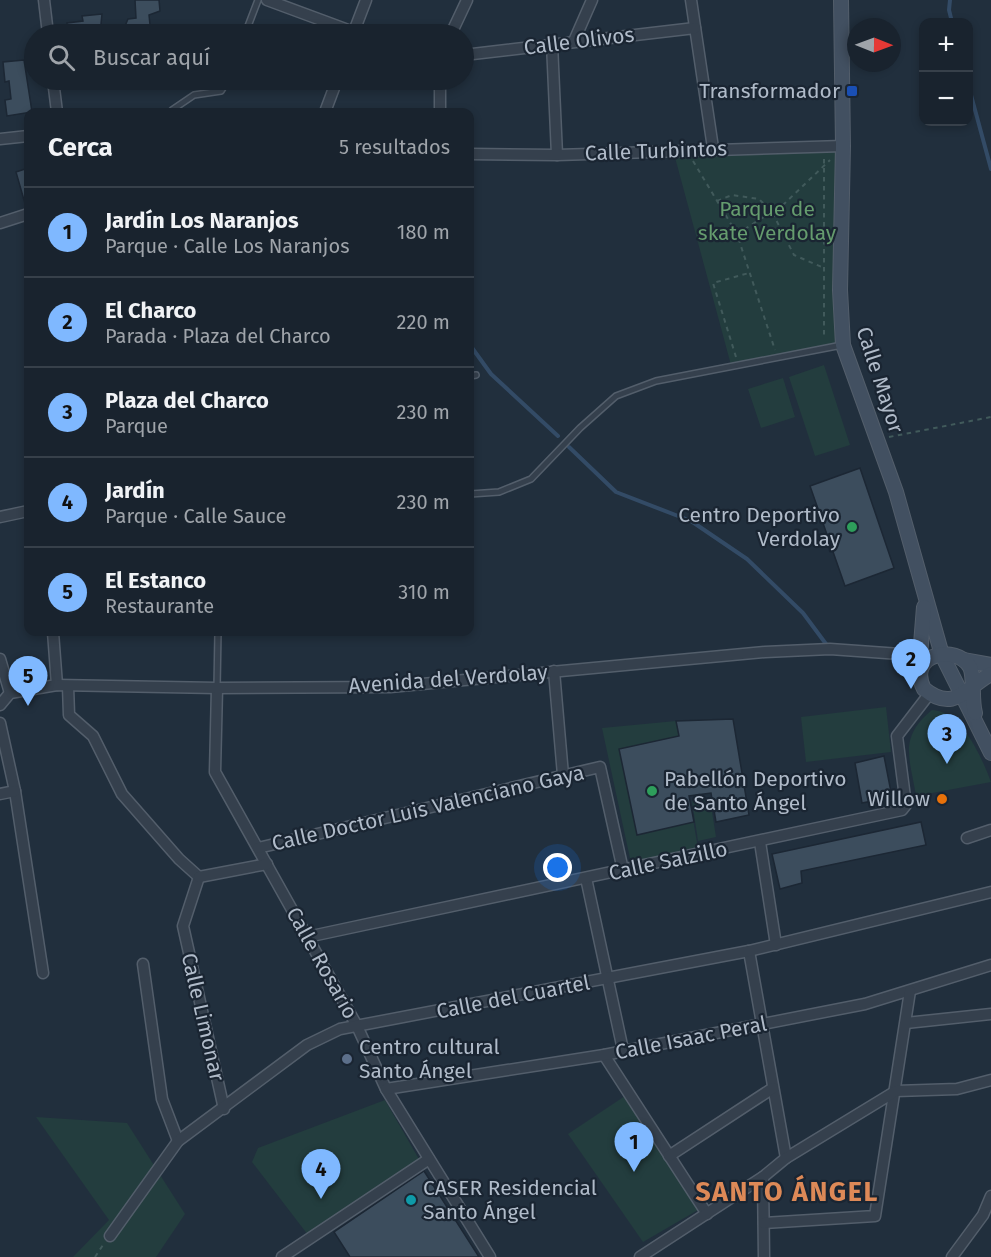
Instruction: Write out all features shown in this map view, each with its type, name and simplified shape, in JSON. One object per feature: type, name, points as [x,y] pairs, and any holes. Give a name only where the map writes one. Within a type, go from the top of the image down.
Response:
[{"type":"main road","name":"Calle Mayor","points":[[841,0],[843,146],[840,290],[843,345],[909,535],[938,656],[966,693]]},
{"type":"main road","points":[[925,596],[919,656],[924,689],[941,697],[966,693],[978,681],[991,674]]},
{"type":"main road","points":[[920,674],[925,661],[938,656],[991,665]]},
{"type":"main road","points":[[964,660],[972,672],[966,693],[991,753]]},
{"type":"street","points":[[44,0],[47,24]]},
{"type":"street","points":[[267,0],[329,24]]},
{"type":"street","points":[[358,24],[366,0]]},
{"type":"street","points":[[456,24],[467,0]]},
{"type":"street","points":[[574,41],[592,0]]},
{"type":"street","points":[[691,0],[713,148]]},
{"type":"street","name":"Calle Olivos","points":[[474,54],[695,28]]},
{"type":"street","points":[[552,45],[557,154]]},
{"type":"street","points":[[54,90],[56,108]]},
{"type":"street","points":[[326,108],[333,90]]},
{"type":"street","points":[[440,90],[440,108]]},
{"type":"street","points":[[0,139],[24,136]]},
{"type":"street","name":"Calle Turbintos","points":[[474,154],[843,146]]},
{"type":"street","points":[[0,223],[24,215]]},
{"type":"street","points":[[0,517],[24,512]]},
{"type":"street","points":[[54,636],[69,715],[93,736],[122,794],[179,859],[199,877],[267,864]]},
{"type":"street","name":"Avenida del Verdolay","points":[[10,693],[62,685],[217,688],[390,687],[765,652],[830,649],[900,656],[938,656]]},
{"type":"street","points":[[900,656],[920,674]]},
{"type":"street","points":[[0,658],[10,693],[0,705]]},
{"type":"street","points":[[554,671],[563,776]]},
{"type":"street","name":"Calle Rosario","points":[[217,688],[215,772],[357,1026],[386,1089],[490,1257]]},
{"type":"street","name":"Calle Salzillo","points":[[307,937],[760,842],[904,808],[897,736],[930,693]]},
{"type":"street","points":[[0,723],[15,791],[44,973]]},
{"type":"street","name":"Calle Doctor Luis Valenciano Gaya","points":[[258,848],[600,767],[623,870]]},
{"type":"street","points":[[0,794],[15,791]]},
{"type":"street","points":[[967,838],[991,830]]},
{"type":"street","points":[[760,842],[776,945]]},
{"type":"street","name":"Calle Limonar","points":[[199,877],[183,926],[224,1109]]},
{"type":"street","points":[[586,878],[623,1050]]},
{"type":"street","name":"Calle del Cuartel","points":[[110,1236],[178,1142],[307,1044],[340,1029],[608,980],[749,951],[991,892]]},
{"type":"street","points":[[749,951],[786,1158]]},
{"type":"street","points":[[143,964],[162,1099],[178,1142]]},
{"type":"street","name":"Calle Isaac Peral","points":[[386,1089],[604,1055],[865,1004],[991,965]]},
{"type":"street","points":[[764,1223],[875,1216],[910,991]]},
{"type":"street","points":[[906,1023],[991,1014]]},
{"type":"street","points":[[604,1055],[707,1214]]},
{"type":"street","points":[[640,1257],[763,1177],[786,1158],[896,1091],[957,1089],[991,1080]]},
{"type":"street","points":[[669,1156],[773,1088]]},
{"type":"street","points":[[282,1257],[429,1159]]},
{"type":"street","points":[[763,1177],[764,1257]]},
{"type":"street","points":[[952,1257],[983,1215],[991,1196]]},
{"type":"lane","points":[[249,24],[258,0]]},
{"type":"lane","points":[[175,108],[194,95],[221,90]]},
{"type":"lane","points":[[474,494],[499,492],[531,479],[580,428],[616,396],[656,381],[843,345]]},
{"type":"lane","points":[[217,688],[218,636]]},
{"type":"path","points":[[736,234],[772,212],[824,167],[843,146]]},
{"type":"path","points":[[824,147],[825,348]]},
{"type":"path","points":[[686,149],[736,234],[778,358]]},
{"type":"path","points":[[717,201],[732,195],[759,199],[772,212],[794,255],[824,268]]},
{"type":"path","points":[[739,364],[713,283],[748,273]]},
{"type":"path","points":[[877,440],[991,417]]},
{"type":"path","points":[[95,1257],[110,1236]]},
{"type":"green space","name":"Parque de skate Verdolay","points":[[843,146],[843,345],[731,365],[673,150]]},
{"type":"green space","points":[[824,365],[850,445],[815,456],[789,377]]},
{"type":"green space","points":[[783,378],[795,417],[761,428],[748,389]]},
{"type":"green space","points":[[886,707],[891,752],[806,762],[801,717]]},
{"type":"green space","points":[[932,710],[943,712],[961,727],[976,749],[991,782],[916,796],[909,759],[910,739],[921,720]]},
{"type":"green space","name":"Pabellón Deportivo de Santo Ángel","points":[[676,721],[699,854],[631,863],[602,728]]},
{"type":"green space","points":[[710,799],[716,837],[698,841],[692,801]]},
{"type":"green space","points":[[625,1096],[698,1210],[643,1242],[568,1134]]},
{"type":"green space","points":[[385,1100],[420,1161],[308,1235],[252,1162],[258,1148]]},
{"type":"green space","points":[[36,1117],[127,1123],[185,1214],[156,1257],[73,1257],[109,1220]]},
{"type":"building","points":[[135,0],[159,0],[160,11],[149,15],[150,24],[126,24],[128,19],[136,18]]},
{"type":"building","points":[[102,14],[101,24],[67,24],[83,21],[82,16]]},
{"type":"building","points":[[24,60],[24,90],[29,90],[31,108],[24,108],[24,113],[7,116],[5,100],[11,99],[9,81],[5,82],[3,62]]},
{"type":"building","points":[[24,169],[24,200],[16,172]]},
{"type":"building","name":"Centro Deportivo Verdolay","points":[[860,468],[894,568],[845,586],[810,486]]},
{"type":"building","points":[[733,719],[749,815],[716,822],[711,793],[689,796],[694,822],[637,835],[619,749],[679,736],[676,721]]},
{"type":"building","points":[[884,756],[892,797],[862,803],[855,763]]},
{"type":"building","points":[[921,822],[926,845],[801,871],[802,883],[780,889],[772,854]]},
{"type":"building","name":"CASER Residencial Santo Ángel","points":[[424,1171],[479,1257],[350,1257],[334,1232]]},
{"type":"waterway","points":[[950,0],[951,18]]},
{"type":"waterway","points":[[973,102],[991,169]]},
{"type":"waterway","points":[[474,351],[491,374],[558,436]]},
{"type":"waterway","points":[[569,447],[616,492],[691,521],[747,559],[803,613],[829,648]]},
{"type":"place","name":"Transformador","points":[[852,91]]},
{"type":"place","name":"Centro Deportivo Verdolay","points":[[852,527]]},
{"type":"place","name":"El Charco","points":[[911,689]]},
{"type":"place","name":"El Estanco","points":[[28,706]]},
{"type":"place","name":"Plaza del Charco","points":[[947,764]]},
{"type":"place","name":"Pabellón Deportivo de Santo Ángel","points":[[652,791]]},
{"type":"place","name":"Willow","points":[[942,799]]},
{"type":"place","name":"Centro cultural Santo Ángel","points":[[347,1059]]},
{"type":"place","name":"Jardín Los Naranjos","points":[[634,1172]]},
{"type":"place","name":"Jardín","points":[[321,1199]]},
{"type":"place","name":"CASER Residencial Santo Ángel","points":[[411,1200]]},
{"type":"district","name":"SANTO ÁNGEL","points":[[787,1192]]}]
